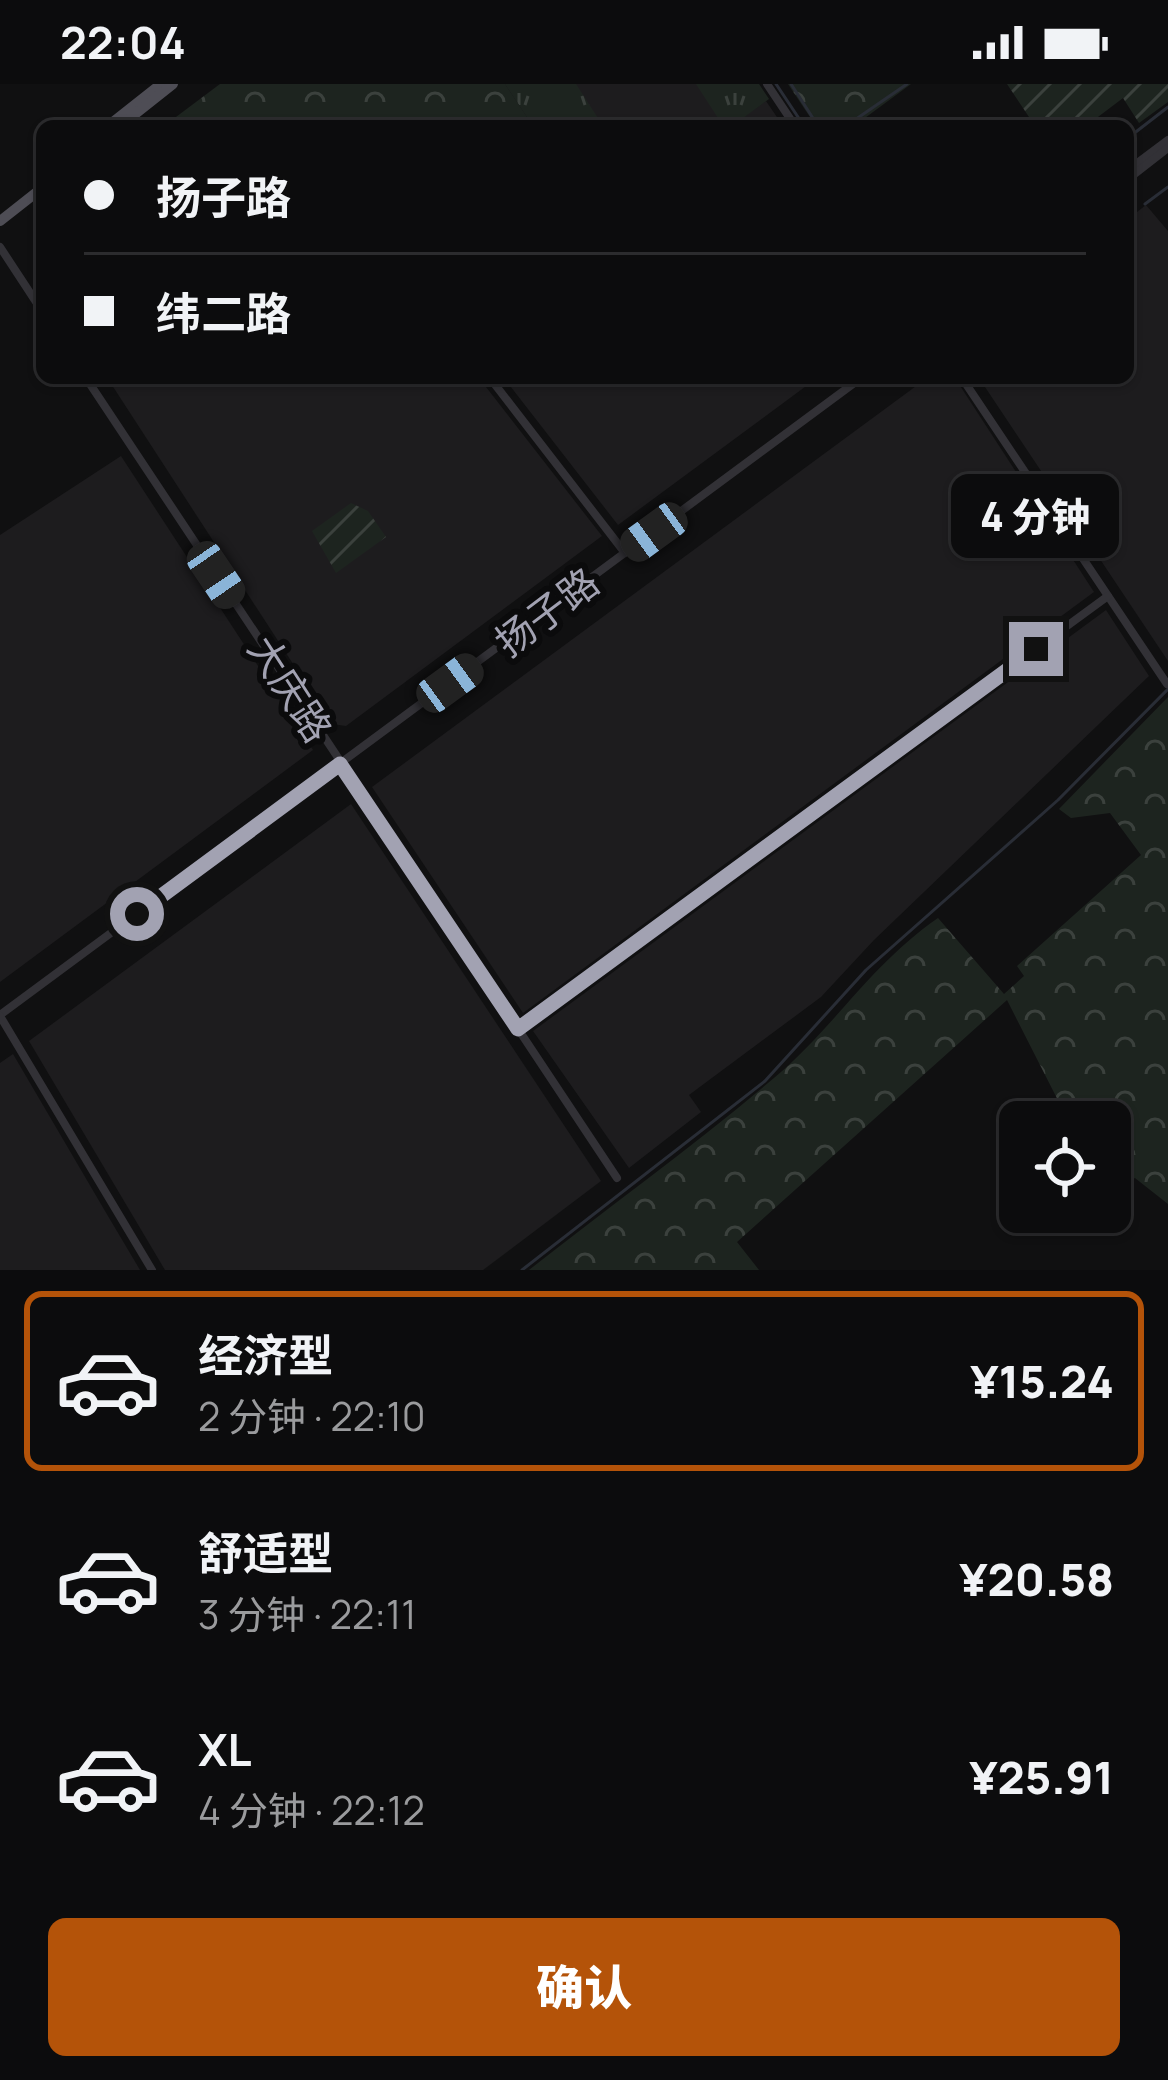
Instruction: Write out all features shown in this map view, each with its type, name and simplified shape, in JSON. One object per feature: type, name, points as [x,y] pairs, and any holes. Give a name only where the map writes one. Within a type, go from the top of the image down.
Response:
[{"type":"main road","points":[[116,120],[161,84]]},
{"type":"main road","points":[[128,120],[173,84]]},
{"type":"main road","points":[[0,217],[36,188]]},
{"type":"street","points":[[767,84],[791,120]]},
{"type":"street","points":[[1134,170],[1168,144]]},
{"type":"street","points":[[0,248],[36,302]]},
{"type":"street","name":"大庆路","points":[[90,384],[617,1178]]},
{"type":"street","points":[[495,384],[626,553]]},
{"type":"street","name":"扬子路","points":[[0,1016],[853,384]]},
{"type":"street","points":[[966,384],[1167,684]]},
{"type":"street","points":[[518,1029],[1108,596]]},
{"type":"street","points":[[0,1016],[152,1270]]},
{"type":"shaded area","points":[[505,84],[715,84],[739,120],[529,120]]},
{"type":"shaded area","points":[[766,101],[779,120],[739,120]]},
{"type":"shaded area","points":[[1146,205],[1168,231],[1168,661],[983,384],[1134,384],[1134,214]]},
{"type":"shaded area","points":[[111,384],[484,384],[602,536],[346,726],[332,724]]},
{"type":"shaded area","points":[[509,384],[809,384],[618,525]]},
{"type":"shaded area","points":[[919,384],[959,384],[1094,592],[523,1013],[372,787]]},
{"type":"shaded area","points":[[121,456],[313,750],[0,982],[0,535]]},
{"type":"shaded area","points":[[1106,610],[1149,676],[874,940],[821,997],[689,1095],[701,1112],[629,1168],[533,1031]]},
{"type":"shaded area","points":[[351,804],[601,1181],[483,1270],[165,1270],[29,1041]]},
{"type":"shaded area","points":[[13,1054],[140,1270],[0,1270],[0,1063]]},
{"type":"green space","points":[[220,84],[505,84],[529,120],[172,120]]},
{"type":"green space","points":[[505,84],[576,84],[599,120],[529,120]]},
{"type":"green space","points":[[696,84],[759,84],[769,99],[740,120],[719,120]]},
{"type":"green space","points":[[788,84],[911,84],[862,120],[812,120]]},
{"type":"green space","points":[[1007,84],[1168,84],[1168,102],[1139,123],[1123,98],[1094,120],[1031,120]]},
{"type":"green space","points":[[351,503],[368,511],[386,537],[336,573],[312,531]]},
{"type":"green space","points":[[1168,697],[1168,1204],[1135,1178],[1131,1180],[1131,1101],[1058,1101],[1007,1000],[737,1242],[759,1270],[529,1270],[774,1078],[892,956],[938,918],[1004,994],[1024,976],[1017,966],[1141,855],[1110,813],[1071,818],[1059,809]]},
{"type":"waterway","points":[[776,84],[800,120]]},
{"type":"waterway","points":[[791,84],[814,120]]},
{"type":"waterway","points":[[855,120],[907,84]]},
{"type":"waterway","points":[[1134,133],[1168,107]]},
{"type":"waterway","points":[[1145,204],[1168,187]]},
{"type":"waterway","points":[[522,1270],[765,1081],[866,970],[1058,800],[1168,689]]},
{"type":"route","points":[[137,914],[340,764],[518,1029],[1036,649]]}]
